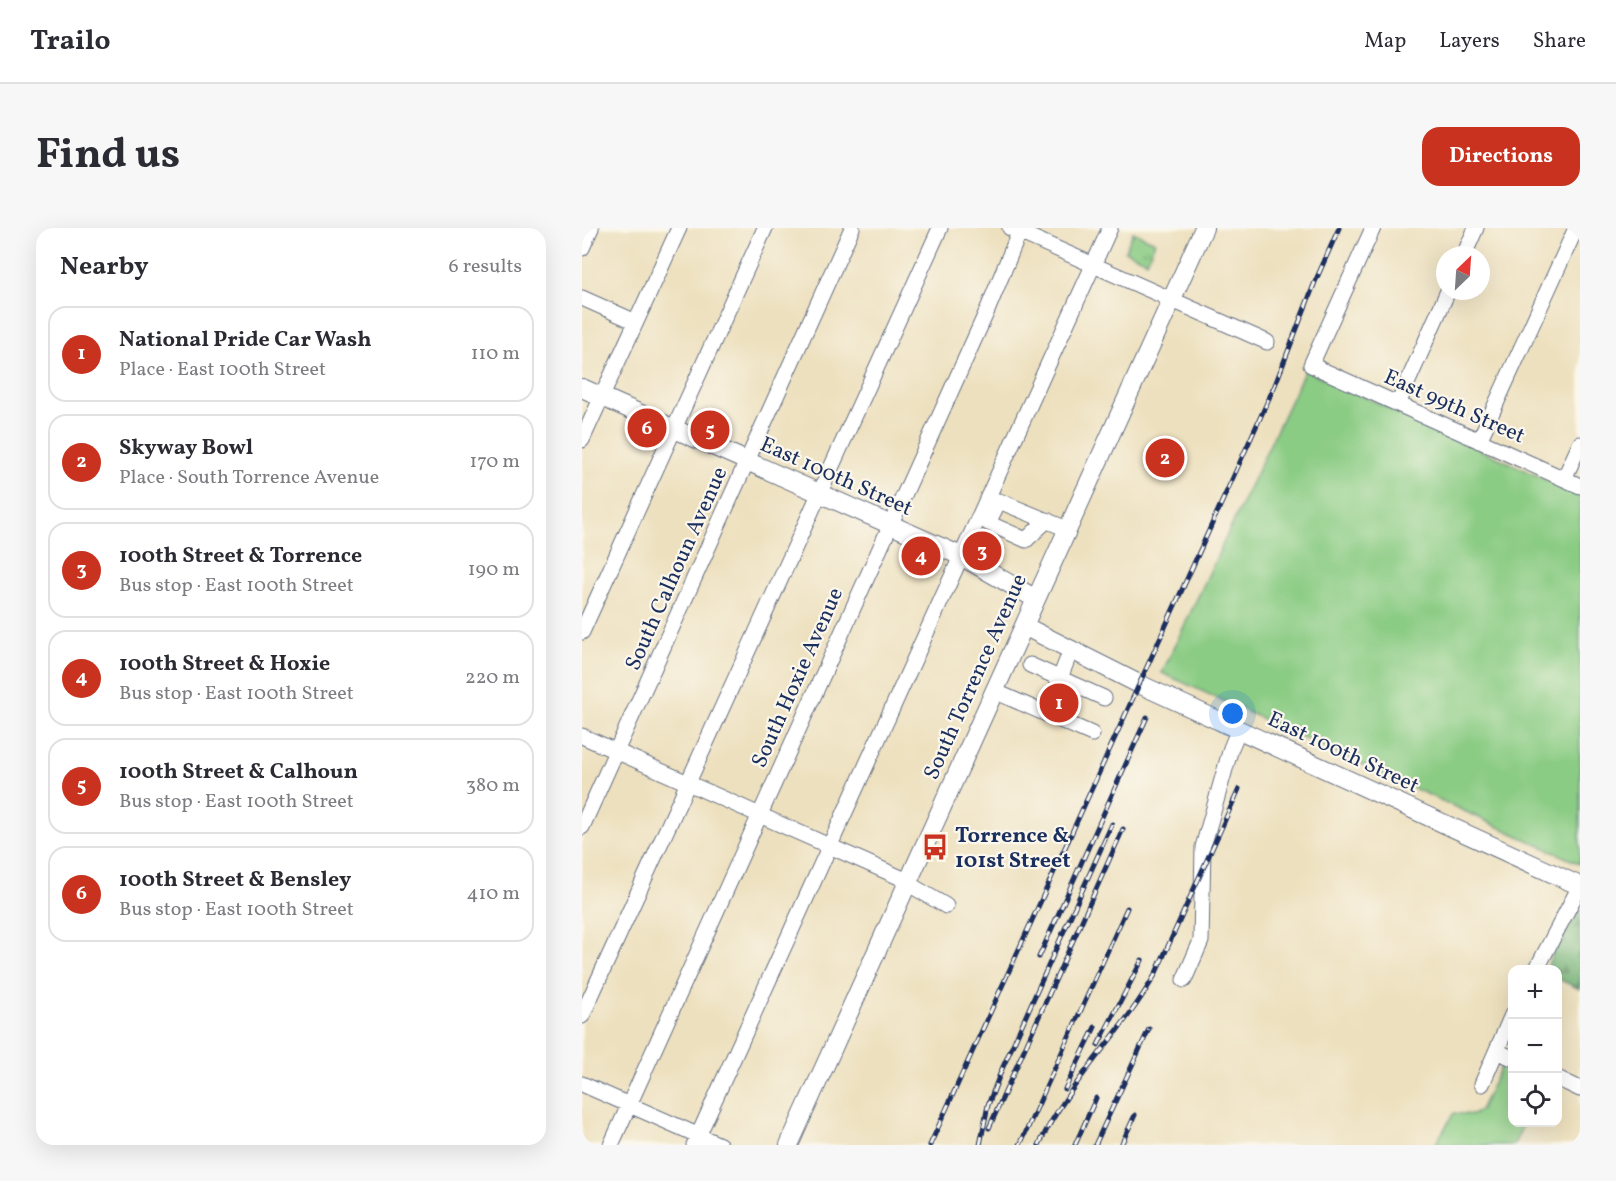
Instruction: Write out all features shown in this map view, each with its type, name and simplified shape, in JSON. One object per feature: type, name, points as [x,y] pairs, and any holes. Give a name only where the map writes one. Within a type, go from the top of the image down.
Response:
[{"type":"main road","name":"South Torrence Avenue","points":[[789,1145],[1204,228]]},
{"type":"main road","name":"East 100th Street","points":[[582,388],[961,556],[1036,599]]},
{"type":"main road","name":"East 100th Street","points":[[1023,626],[1239,729],[1580,886]]},
{"type":"street","points":[[582,248],[591,228]]},
{"type":"street","points":[[582,440],[679,228]]},
{"type":"street","points":[[582,632],[765,228]]},
{"type":"street","name":"South Calhoun Avenue","points":[[582,827],[852,228]]},
{"type":"street","points":[[582,1016],[940,228]]},
{"type":"street","points":[[697,1140],[1110,228]]},
{"type":"street","name":"East 99th Street","points":[[1373,228],[1311,365],[1580,486]]},
{"type":"street","points":[[1468,246],[1476,228]]},
{"type":"street","points":[[1479,441],[1576,228]]},
{"type":"street","points":[[1017,229],[1267,342]]},
{"type":"street","name":"South Hoxie Avenue","points":[[611,1145],[987,311],[1017,229]]},
{"type":"street","points":[[582,298],[636,322]]},
{"type":"street","points":[[1398,404],[1444,300]]},
{"type":"street","points":[[1564,479],[1580,444]]},
{"type":"street","points":[[1047,520],[1026,540],[988,523],[999,501],[1047,520],[1067,529]]},
{"type":"street","points":[[1060,678],[1071,650]]},
{"type":"street","points":[[1030,665],[1104,698]]},
{"type":"street","points":[[994,691],[1092,734]]},
{"type":"street","points":[[1184,980],[1201,941],[1203,847],[1231,748],[1239,729]]},
{"type":"street","points":[[582,736],[908,882],[946,906]]},
{"type":"street","points":[[1538,965],[1580,886]]},
{"type":"street","points":[[1482,1084],[1510,1019]]},
{"type":"street","points":[[1497,1051],[1508,1056]]},
{"type":"street","points":[[1562,1080],[1580,1089]]},
{"type":"street","points":[[582,1084],[697,1140],[720,1145]]},
{"type":"green space","points":[[1133,232],[1155,242],[1147,261],[1125,251]]},
{"type":"green space","points":[[1305,370],[1580,495],[1580,864],[1162,673]]},
{"type":"green space","points":[[1580,907],[1580,989],[1562,981],[1562,965],[1548,965],[1556,945]]},
{"type":"green space","points":[[1506,1057],[1508,1058],[1508,1127],[1522,1127],[1514,1145],[1435,1145],[1454,1113],[1473,1115],[1480,1110]]},
{"type":"railway","points":[[930,1145],[1275,385],[1315,282],[1339,228]]},
{"type":"railway","points":[[1039,957],[1147,717]]},
{"type":"railway","points":[[1039,1145],[1079,1079],[1127,1018],[1155,975],[1239,789]]},
{"type":"railway","points":[[980,1145],[988,1105],[1002,1069],[1112,824]]},
{"type":"railway","points":[[989,1128],[1123,829]]},
{"type":"railway","points":[[1020,1145],[1127,908]]},
{"type":"railway","points":[[1098,1045],[1142,960]]},
{"type":"railway","points":[[1065,1089],[1095,1027]]},
{"type":"railway","points":[[1095,1145],[1149,1029]]},
{"type":"railway","points":[[1075,1145],[1096,1098]]},
{"type":"railway","points":[[1121,1145],[1135,1115]]},
{"type":"place","name":"100th Street & Bensley","points":[[647,428]]},
{"type":"place","name":"100th Street & Calhoun","points":[[710,430]]},
{"type":"place","name":"Skyway Bowl","points":[[1165,458]]},
{"type":"place","name":"100th Street & Torrence","points":[[982,551]]},
{"type":"place","name":"100th Street & Hoxie","points":[[921,556]]},
{"type":"place","name":"National Pride Car Wash","points":[[1059,703]]},
{"type":"place","name":"Torrence & 101st Street","points":[[935,847]]}]
